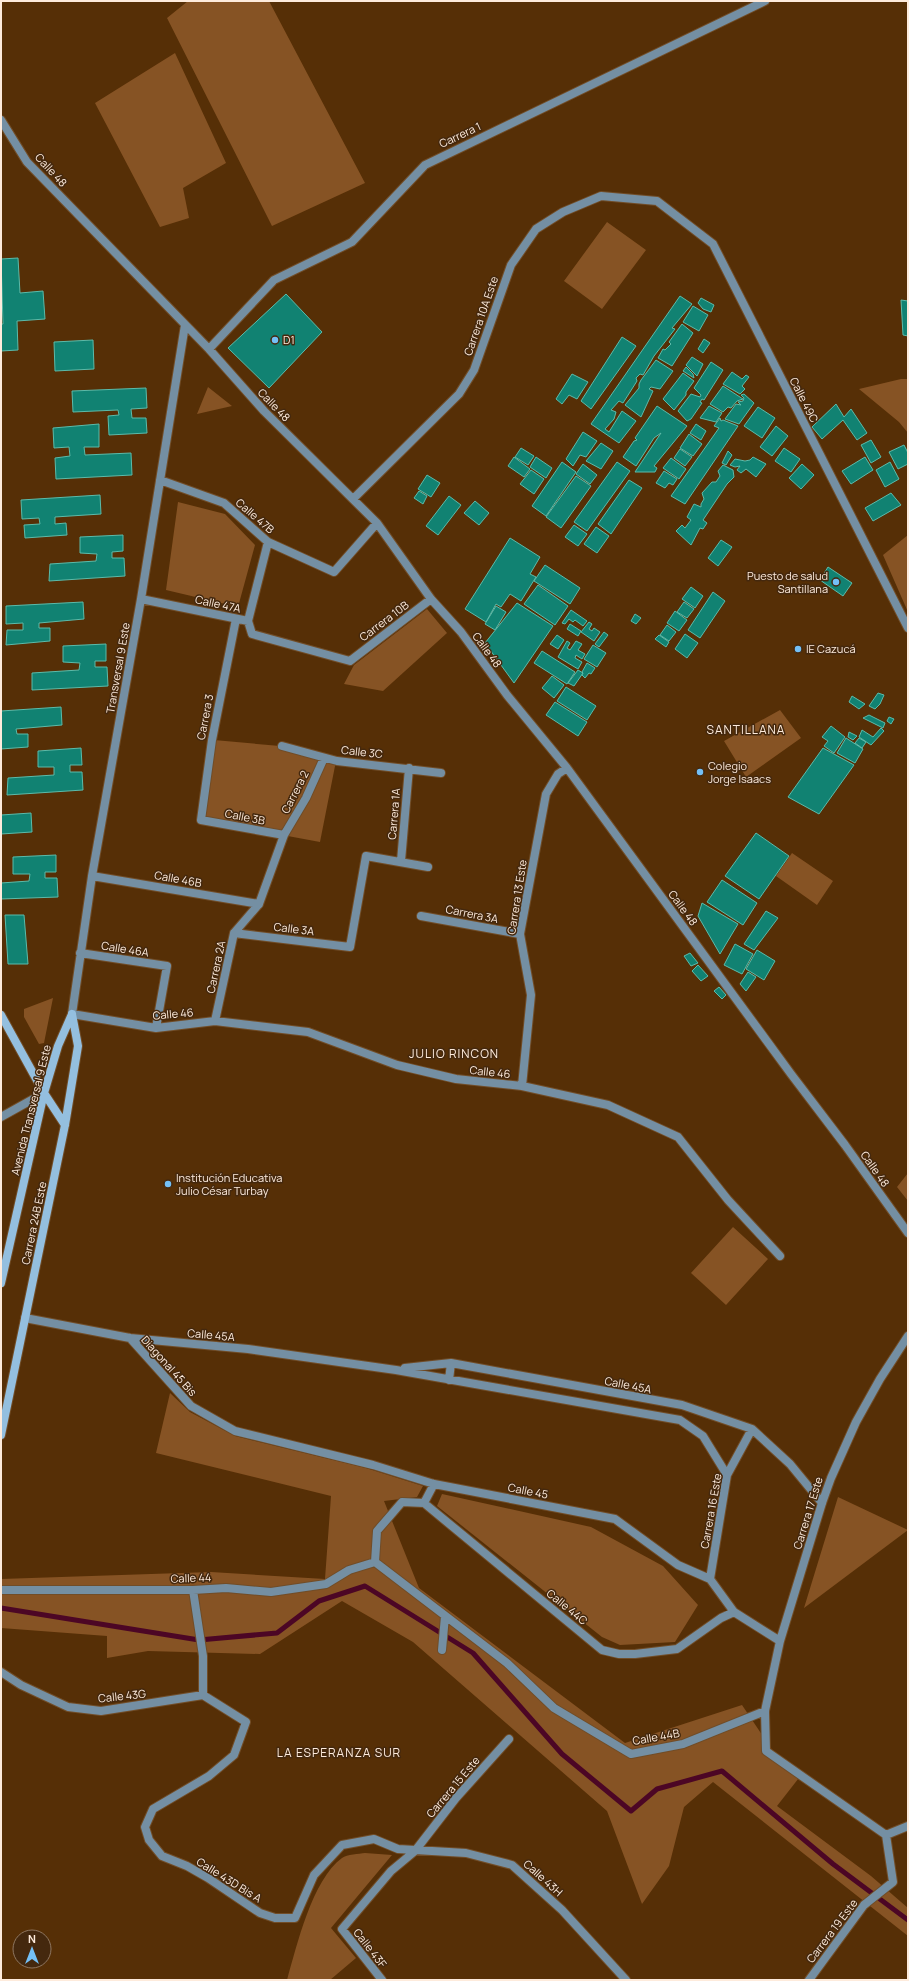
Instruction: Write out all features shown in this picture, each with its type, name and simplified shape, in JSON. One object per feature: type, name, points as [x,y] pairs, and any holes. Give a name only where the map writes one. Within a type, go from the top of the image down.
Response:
[{"type":"main road","name":"Avenida Transversal 9 Este","points":[[1,1283],[44,1092],[58,1046],[72,1014]]},
{"type":"main road","name":"Carrera 24B Este","points":[[1,1434],[65,1125],[78,1046],[72,1014]]},
{"type":"main road","points":[[1,1016],[44,1092],[65,1125]]},
{"type":"street","name":"Carrera 1","points":[[209,349],[274,280],[352,242],[424,165],[766,1]]},
{"type":"street","name":"Calle 48","points":[[1,120],[27,162],[209,349],[264,410],[377,523],[431,599],[461,632],[507,695],[567,768],[791,1074],[845,1145],[908,1233]]},
{"type":"street","name":"Carrera 10A Este","points":[[353,499],[459,394],[474,370],[511,265],[536,229],[563,212],[602,196],[657,201]]},
{"type":"street","name":"Calle 49C","points":[[657,201],[713,244],[908,628]]},
{"type":"street","name":"Transversal 9 Este","points":[[72,1014],[92,876],[141,599],[185,325]]},
{"type":"street","name":"Calle 47B","points":[[160,480],[224,503],[268,542],[334,572],[377,523]]},
{"type":"street","points":[[248,621],[268,542]]},
{"type":"street","name":"Calle 47A","points":[[141,599],[248,621],[252,634],[350,661]]},
{"type":"street","name":"Carrera 10B","points":[[350,661],[431,599]]},
{"type":"street","name":"Carrera 3","points":[[201,820],[212,740],[236,619]]},
{"type":"street","name":"Calle 3C","points":[[282,746],[324,758],[441,773]]},
{"type":"street","name":"Carrera 2","points":[[284,835],[306,798],[324,758]]},
{"type":"street","name":"Carrera 1A","points":[[401,861],[409,768]]},
{"type":"street","name":"Carrera 13 Este","points":[[522,1086],[531,995],[520,934],[546,794],[558,774],[567,768]]},
{"type":"street","name":"Calle 3B","points":[[201,820],[284,835]]},
{"type":"street","name":"Carrera 2A","points":[[215,1021],[234,933],[259,904],[284,835]]},
{"type":"street","name":"Calle 3A","points":[[234,933],[350,948],[366,856],[401,861]]},
{"type":"street","points":[[401,861],[428,867]]},
{"type":"street","name":"Calle 46B","points":[[92,876],[259,904]]},
{"type":"street","name":"Carrera 3A","points":[[421,916],[520,934]]},
{"type":"street","name":"Calle 46A","points":[[80,953],[167,966],[156,1028]]},
{"type":"street","name":"Calle 46","points":[[72,1014],[156,1028],[215,1021],[308,1032],[397,1065],[456,1079],[522,1086],[608,1105],[678,1138],[728,1200],[780,1256]]},
{"type":"street","points":[[1,1116],[44,1092]]},
{"type":"street","name":"Calle 45A","points":[[25,1318],[130,1338],[248,1349],[396,1370],[680,1420],[703,1436],[727,1475]]},
{"type":"street","name":"Carrera 17 Este","points":[[765,1711],[780,1641],[831,1478],[856,1422],[908,1336]]},
{"type":"street","name":"Diagonal 45 Bis","points":[[130,1338],[191,1406],[235,1431]]},
{"type":"street","points":[[449,1380],[451,1363]]},
{"type":"street","name":"Calle 45A","points":[[396,1370],[451,1363],[682,1405],[752,1429],[790,1464],[822,1503]]},
{"type":"street","points":[[680,1420],[682,1405]]},
{"type":"street","name":"Carrera 16 Este","points":[[710,1578],[727,1475],[752,1429]]},
{"type":"street","name":"Calle 45","points":[[235,1431],[374,1465],[434,1484],[616,1519],[678,1566],[710,1578]]},
{"type":"street","points":[[375,1562],[377,1531],[402,1502],[424,1503],[434,1484]]},
{"type":"street","name":"Calle 44C","points":[[424,1503],[602,1650],[619,1654],[635,1654],[677,1649],[721,1618],[734,1612]]},
{"type":"street","name":"Calle 44","points":[[1,1590],[193,1590],[226,1588],[271,1592],[326,1584],[349,1570],[375,1562]]},
{"type":"street","name":"Calle 44B","points":[[375,1562],[507,1663],[554,1708],[631,1754],[683,1744],[765,1711]]},
{"type":"street","points":[[710,1578],[734,1612],[780,1641]]},
{"type":"street","points":[[193,1590],[203,1656],[203,1695]]},
{"type":"street","points":[[442,1650],[444,1616]]},
{"type":"street","name":"Calle 43G","points":[[1,1672],[21,1686],[68,1707],[101,1711],[203,1695]]},
{"type":"street","name":"Calle 43D Bis A","points":[[203,1695],[246,1722],[234,1755],[209,1776],[153,1809],[145,1827],[149,1840],[162,1856],[186,1866],[208,1878],[260,1913],[275,1918],[295,1918],[314,1875],[342,1845],[374,1839],[398,1849],[415,1851]]},
{"type":"street","points":[[765,1711],[766,1751],[886,1835],[908,1826]]},
{"type":"street","name":"Carrera 15 Este","points":[[342,1929],[391,1871],[415,1851],[456,1798],[509,1739]]},
{"type":"street","name":"Carrera 19 Este","points":[[809,1980],[864,1905],[893,1882],[886,1835]]},
{"type":"street","name":"Calle 43H","points":[[415,1851],[466,1853],[512,1865],[562,1910],[626,1980]]},
{"type":"street","name":"Calle 43F","points":[[342,1929],[382,1980]]},
{"type":"shaded area","points":[[188,1],[269,1],[365,183],[272,226],[167,18]]},
{"type":"shaded area","points":[[175,53],[226,163],[183,188],[189,218],[160,227],[95,103]]},
{"type":"shaded area","points":[[607,222],[646,250],[602,309],[564,281]]},
{"type":"shaded area","points":[[901,379],[908,379],[908,433],[899,422],[859,389]]},
{"type":"shaded area","points":[[208,387],[232,406],[197,414]]},
{"type":"shaded area","points":[[178,502],[225,514],[255,545],[238,607],[166,590]]},
{"type":"shaded area","points":[[908,535],[908,612],[883,555]]},
{"type":"shaded area","points":[[427,609],[447,633],[383,691],[344,684],[354,665]]},
{"type":"shaded area","points":[[780,710],[801,738],[746,777],[724,741]]},
{"type":"shaded area","points":[[214,740],[280,746],[336,761],[320,842],[202,820]]},
{"type":"shaded area","points":[[792,853],[833,881],[817,905],[776,876]]},
{"type":"shaded area","points":[[53,998],[44,1043],[39,1044],[24,1017],[24,1009]]},
{"type":"shaded area","points":[[908,1173],[908,1201],[897,1187]]},
{"type":"shaded area","points":[[733,1227],[768,1259],[726,1305],[691,1273]]},
{"type":"shaded area","points":[[170,1393],[190,1412],[235,1436],[366,1468],[423,1486],[417,1497],[384,1501],[419,1588],[625,1743],[742,1705],[775,1754],[802,1774],[777,1806],[871,1876],[908,1908],[908,1936],[713,1782],[684,1807],[669,1866],[642,1904],[607,1811],[413,1642],[342,1601],[260,1654],[148,1651],[107,1658],[107,1636],[1,1628],[1,1579],[211,1572],[325,1579],[331,1496],[156,1453]]},
{"type":"shaded area","points":[[442,1494],[591,1527],[663,1566],[698,1605],[675,1642],[620,1645],[602,1637],[437,1506]]},
{"type":"shaded area","points":[[838,1497],[908,1530],[804,1608]]},
{"type":"shaded area","points":[[365,1853],[392,1855],[331,1928],[356,1958],[330,1980],[287,1980],[307,1914],[322,1881],[331,1868],[342,1858],[350,1855]]},
{"type":"building","points":[[18,258],[20,293],[43,291],[45,319],[17,321],[18,350],[1,351],[1,324],[3,324],[1,259]]},
{"type":"building","name":"D1","points":[[286,294],[322,332],[269,388],[228,348]]},
{"type":"building","points":[[680,296],[692,304],[672,328],[675,329],[654,356],[643,375],[640,374],[636,378],[637,381],[623,403],[619,401],[611,410],[616,412],[614,419],[605,429],[609,432],[622,411],[636,421],[619,443],[591,424]]},
{"type":"building","points":[[701,298],[714,305],[711,312],[703,309],[698,303]]},
{"type":"building","points":[[901,300],[908,301],[908,336],[903,335]]},
{"type":"building","points":[[693,306],[708,315],[699,331],[683,322]]},
{"type":"building","points":[[682,324],[693,333],[672,366],[658,358],[663,349],[665,350],[671,344],[669,342]]},
{"type":"building","points":[[622,337],[636,346],[591,409],[581,401]]},
{"type":"building","points":[[704,339],[710,343],[703,353],[698,349]]},
{"type":"building","points":[[93,340],[94,369],[55,371],[54,342]]},
{"type":"building","points":[[692,357],[703,364],[697,376],[686,365]]},
{"type":"building","points":[[656,360],[673,371],[660,389],[651,387],[649,389],[653,391],[641,417],[625,405],[639,388],[641,380]]},
{"type":"building","points":[[711,362],[723,370],[704,400],[702,399],[700,402],[702,403],[691,419],[687,421],[678,411],[691,394],[700,397],[701,395],[694,388]]},
{"type":"building","points":[[686,367],[693,374],[694,378],[683,371]]},
{"type":"building","points":[[732,372],[742,379],[746,375],[749,377],[742,386],[745,389],[740,394],[723,384]]},
{"type":"building","points":[[683,373],[694,381],[686,392],[686,395],[674,410],[663,399]]},
{"type":"building","points":[[572,374],[588,382],[577,399],[569,395],[562,404],[556,399]]},
{"type":"building","points":[[723,386],[743,399],[737,401],[731,408],[728,407],[723,412],[710,404]]},
{"type":"building","points":[[146,388],[147,408],[131,409],[132,418],[146,418],[147,433],[109,435],[108,416],[119,415],[118,410],[73,412],[72,391]]},
{"type":"building","points":[[744,394],[754,403],[739,424],[725,419],[736,404],[741,405],[738,402],[743,401],[744,398],[741,395]]},
{"type":"building","points":[[836,404],[844,417],[851,409],[867,433],[857,440],[843,420],[822,439],[812,427]]},
{"type":"building","points":[[657,406],[687,426],[654,466],[657,468],[655,472],[635,472],[661,433],[654,438],[636,466],[623,457],[634,441],[637,440],[635,438]]},
{"type":"building","points":[[709,406],[722,413],[716,422],[700,418]]},
{"type":"building","points":[[758,407],[775,418],[762,438],[744,426]]},
{"type":"building","points":[[720,418],[721,421],[723,420],[738,426],[685,504],[671,496],[719,428],[714,426]]},
{"type":"building","points":[[99,424],[99,447],[84,447],[85,455],[131,453],[132,475],[56,479],[55,458],[70,456],[69,447],[54,448],[53,428]]},
{"type":"building","points":[[696,424],[706,431],[701,440],[690,433]]},
{"type":"building","points":[[776,426],[788,436],[772,456],[760,447]]},
{"type":"building","points":[[583,432],[597,441],[586,457],[580,455],[573,466],[566,459]]},
{"type":"building","points":[[689,434],[702,444],[693,456],[680,448]]},
{"type":"building","points":[[871,440],[881,457],[871,463],[861,445]]},
{"type":"building","points":[[601,443],[613,451],[601,469],[586,461]]},
{"type":"building","points":[[904,445],[908,453],[908,464],[898,469],[889,452]]},
{"type":"building","points":[[521,448],[534,456],[528,465],[515,457]]},
{"type":"building","points":[[784,448],[800,459],[791,472],[775,461]]},
{"type":"building","points":[[680,449],[692,457],[685,466],[674,458]]},
{"type":"building","points":[[728,451],[732,455],[726,465],[722,463]]},
{"type":"building","points":[[514,457],[530,469],[524,477],[508,466]]},
{"type":"building","points":[[536,457],[552,468],[546,478],[530,467]]},
{"type":"building","points":[[753,457],[766,464],[756,477],[746,469],[741,473],[737,470],[740,466],[735,467],[730,465],[735,459],[745,461],[750,460]]},
{"type":"building","points":[[865,457],[873,470],[851,484],[842,471]]},
{"type":"building","points":[[671,458],[686,469],[679,479],[663,468]]},
{"type":"building","points":[[562,462],[576,472],[546,516],[532,506]]},
{"type":"building","points":[[617,462],[630,471],[587,531],[574,522]]},
{"type":"building","points":[[890,462],[899,479],[885,487],[876,470]]},
{"type":"building","points":[[583,464],[597,475],[590,484],[576,474]]},
{"type":"building","points":[[802,464],[814,475],[801,489],[789,478]]},
{"type":"building","points":[[723,465],[733,470],[734,477],[727,484],[703,520],[707,523],[703,529],[700,528],[691,545],[676,531],[682,525],[685,528],[691,520],[687,517],[694,504],[701,507],[704,499],[702,493],[712,482],[716,482],[720,476],[718,471]]},
{"type":"building","points":[[531,470],[544,479],[534,494],[520,484]]},
{"type":"building","points":[[664,471],[677,479],[673,485],[669,483],[665,488],[656,483]]},
{"type":"building","points":[[427,475],[440,483],[431,497],[418,489]]},
{"type":"building","points":[[576,476],[591,486],[561,528],[546,517]]},
{"type":"building","points":[[629,480],[642,488],[611,534],[598,524]]},
{"type":"building","points":[[419,491],[427,496],[423,504],[414,498]]},
{"type":"building","points":[[891,493],[901,505],[873,521],[865,508]]},
{"type":"building","points":[[100,495],[101,514],[55,517],[55,524],[66,523],[67,535],[25,538],[24,525],[40,524],[39,518],[22,519],[21,500]]},
{"type":"building","points":[[449,496],[461,505],[438,535],[426,526]]},
{"type":"building","points":[[475,501],[489,513],[479,525],[464,513]]},
{"type":"building","points":[[574,525],[587,534],[578,546],[565,537]]},
{"type":"building","points":[[596,527],[609,536],[597,553],[584,544]]},
{"type":"building","points":[[123,535],[123,551],[112,552],[112,558],[124,558],[125,576],[49,581],[50,564],[96,561],[97,554],[80,553],[80,537]]},
{"type":"building","points":[[510,538],[540,557],[530,574],[536,577],[521,601],[510,594],[501,607],[496,604],[486,622],[465,609]]},
{"type":"building","points":[[721,540],[732,547],[718,566],[708,558]]},
{"type":"building","points":[[545,565],[580,588],[570,604],[534,581]]},
{"type":"building","name":"Puesto de salud Santillana","points":[[828,567],[852,583],[843,596],[820,580]]},
{"type":"building","points":[[538,585],[568,606],[555,625],[524,604]]},
{"type":"building","points":[[691,587],[703,596],[695,608],[682,599]]},
{"type":"building","points":[[713,592],[725,601],[700,638],[688,630]]},
{"type":"building","points":[[83,602],[84,619],[39,623],[39,628],[50,628],[50,641],[6,645],[7,630],[23,630],[23,623],[6,624],[6,606]]},
{"type":"building","points":[[684,602],[694,609],[687,618],[677,612]]},
{"type":"building","points":[[517,603],[553,626],[514,683],[485,643]]},
{"type":"building","points":[[496,606],[506,612],[495,630],[485,624]]},
{"type":"building","points":[[571,610],[587,621],[583,626],[575,620],[573,622],[569,619],[565,624],[562,623]]},
{"type":"building","points":[[675,611],[687,620],[679,631],[667,623]]},
{"type":"building","points":[[635,614],[641,618],[636,624],[631,621]]},
{"type":"building","points":[[589,622],[592,624],[589,629],[592,631],[594,628],[600,632],[594,641],[581,632]]},
{"type":"building","points":[[570,624],[581,631],[578,636],[567,629]]},
{"type":"building","points":[[667,625],[676,632],[669,641],[660,635]]},
{"type":"building","points":[[604,632],[608,635],[599,647],[595,644]]},
{"type":"building","points":[[685,634],[698,643],[687,658],[675,649]]},
{"type":"building","points":[[557,635],[564,640],[558,649],[550,644]]},
{"type":"building","points":[[659,635],[669,642],[666,647],[655,639]]},
{"type":"building","points":[[567,641],[570,643],[567,648],[570,650],[576,641],[582,644],[578,650],[585,654],[582,659],[576,655],[575,658],[582,662],[578,669],[558,657]]},
{"type":"building","points":[[106,644],[106,661],[95,661],[95,667],[107,667],[108,686],[32,690],[32,673],[79,670],[80,663],[63,662],[63,646]]},
{"type":"building","points":[[593,645],[606,653],[597,667],[584,659]]},
{"type":"building","points":[[542,651],[575,672],[567,684],[534,663]]},
{"type":"building","points":[[587,663],[595,668],[591,674],[589,673],[585,678],[582,675],[582,672]]},
{"type":"building","points":[[578,670],[583,673],[574,686],[568,683]]},
{"type":"building","points":[[552,676],[564,685],[554,698],[542,688]]},
{"type":"building","points":[[566,687],[596,706],[587,720],[557,701]]},
{"type":"building","points":[[878,693],[884,695],[880,704],[875,709],[869,706]]},
{"type":"building","points":[[852,696],[865,704],[859,709],[849,702]]},
{"type":"building","points":[[555,702],[587,722],[578,736],[546,715]]},
{"type":"building","points":[[61,707],[62,725],[16,729],[17,734],[28,734],[28,747],[1,749],[1,711]]},
{"type":"building","points":[[869,715],[885,723],[883,728],[863,718]]},
{"type":"building","points":[[889,717],[894,719],[891,724],[887,721]]},
{"type":"building","points":[[831,726],[845,737],[834,753],[824,746],[828,741],[822,737]]},
{"type":"building","points":[[881,728],[884,731],[871,745],[859,737],[862,730],[873,737]]},
{"type":"building","points":[[849,732],[857,736],[853,740],[848,737]]},
{"type":"building","points":[[846,738],[863,749],[855,763],[837,753]]},
{"type":"building","points":[[859,738],[866,742],[862,748],[855,743]]},
{"type":"building","points":[[81,748],[82,765],[70,765],[70,772],[82,772],[83,790],[7,795],[8,778],[54,775],[54,767],[38,767],[38,751]]},
{"type":"building","points":[[823,748],[854,765],[819,814],[788,797]]},
{"type":"building","points":[[31,813],[32,832],[1,834],[1,815]]},
{"type":"building","points":[[756,833],[789,856],[759,899],[725,876]]},
{"type":"building","points":[[56,855],[56,872],[45,872],[45,878],[57,878],[58,897],[1,899],[1,883],[29,881],[30,874],[13,874],[13,857]]},
{"type":"building","points":[[722,880],[757,903],[743,925],[707,902]]},
{"type":"building","points":[[702,903],[738,924],[720,954],[698,916]]},
{"type":"building","points":[[766,911],[778,918],[754,950],[744,944]]},
{"type":"building","points":[[5,915],[24,915],[28,964],[8,964]]},
{"type":"building","points":[[735,944],[753,954],[742,974],[724,965]]},
{"type":"building","points":[[757,950],[775,961],[764,980],[746,969]]},
{"type":"building","points":[[690,953],[698,963],[691,966],[684,956]]},
{"type":"building","points":[[698,965],[708,976],[701,981],[692,971]]},
{"type":"building","points":[[748,972],[756,977],[746,991],[740,984]]},
{"type":"building","points":[[719,987],[726,995],[722,999],[714,991]]},
{"type":"waterway","points":[[1,1608],[199,1640],[277,1633],[319,1601],[365,1586],[473,1653],[562,1754],[631,1811],[657,1789],[722,1771],[833,1864],[908,1920]]},
{"type":"place","name":"D1","points":[[275,340]]},
{"type":"place","name":"Puesto de salud Santillana","points":[[836,582]]},
{"type":"place","name":"IE Cazucá","points":[[798,649]]},
{"type":"place","name":"Colegio Jorge Isaacs","points":[[700,772]]},
{"type":"place","name":"Institución Educativa Julio César Turbay","points":[[168,1184]]},
{"type":"district","name":"SANTILLANA","points":[[746,730]]},
{"type":"district","name":"JULIO RINCON","points":[[454,1054]]},
{"type":"district","name":"LA ESPERANZA SUR","points":[[339,1753]]}]
